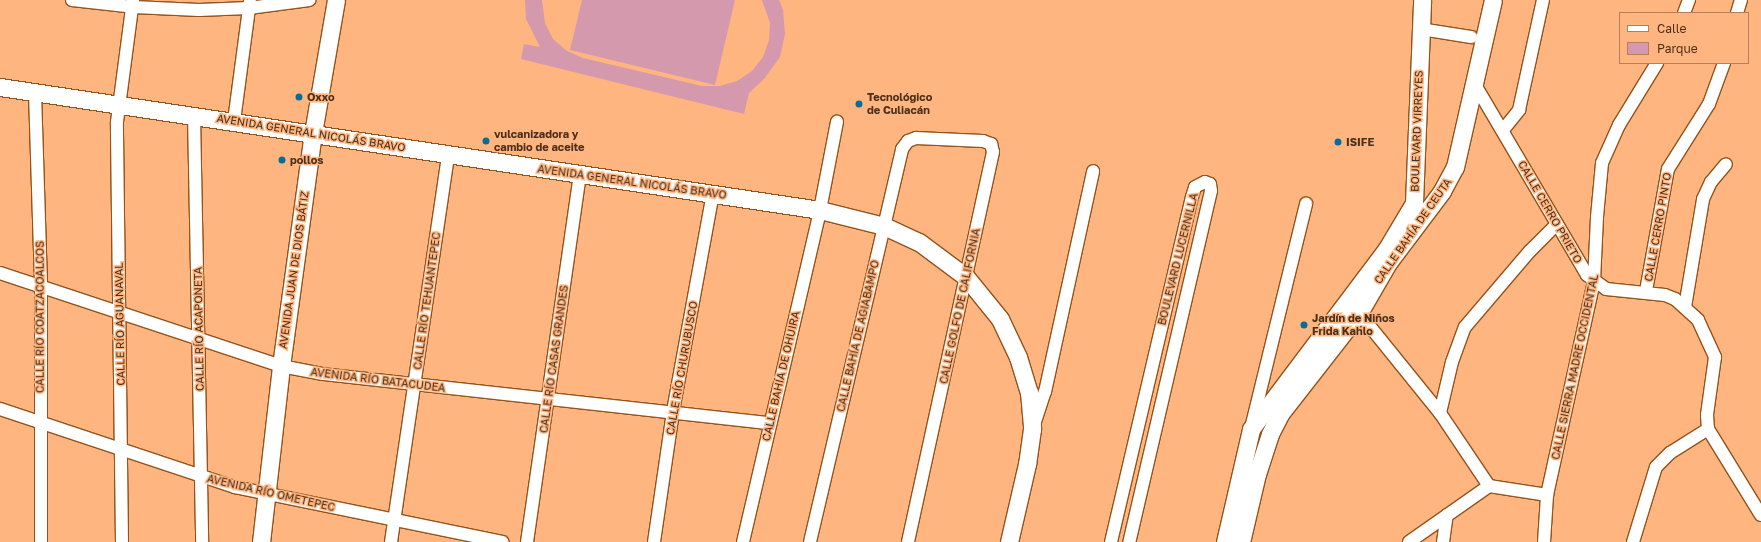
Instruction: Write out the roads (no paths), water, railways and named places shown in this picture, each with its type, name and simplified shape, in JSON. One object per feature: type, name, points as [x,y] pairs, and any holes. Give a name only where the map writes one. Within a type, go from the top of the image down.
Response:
[{"type":"street","points":[[72,0],[133,3],[199,10],[249,4],[309,0]]},
{"type":"street","name":"AVENIDA JUAN DE DIOS BÁTIZ","points":[[261,542],[268,494],[281,366],[313,133],[336,0]]},
{"type":"street","name":"BOULEVARD VIRREYES","points":[[1225,542],[1251,429],[1289,391],[1386,250],[1414,203],[1422,0]]},
{"type":"street","name":"CALLE BAHÍA DE CEUTA","points":[[1241,542],[1257,474],[1270,434],[1289,391],[1359,312],[1388,263],[1447,184],[1457,161],[1493,0]]},
{"type":"street","points":[[1503,130],[1519,110],[1543,0]]},
{"type":"street","points":[[1684,12],[1689,0]]},
{"type":"street","points":[[1737,12],[1740,0]]},
{"type":"street","name":"CALLE RÍO AGUANAVAL","points":[[122,542],[118,105],[133,3]]},
{"type":"street","points":[[234,121],[249,4]]},
{"type":"street","points":[[1421,30],[1471,37]]},
{"type":"street","name":"CALLE SIERRA MADRE OCCIDENTAL","points":[[1544,542],[1547,495],[1594,281],[1598,194],[1605,154],[1619,125],[1656,64]]},
{"type":"street","name":"CALLE CERRO PINTO","points":[[1646,291],[1668,170],[1683,142],[1709,104],[1724,64]]},
{"type":"street","name":"CALLE CERRO PRIETO","points":[[1474,83],[1587,275],[1606,289],[1646,291],[1665,295],[1685,307],[1706,332],[1715,357],[1707,415],[1709,431]]},
{"type":"street","name":"AVENIDA GENERAL NICOLÁS BRAVO","points":[[0,87],[820,210],[884,226],[919,242],[966,277],[1000,319],[1018,356],[1029,392],[1032,430],[1027,464],[1009,542]]},
{"type":"street","name":"CALLE RÍO COATZACOALCOS","points":[[35,93],[41,286],[41,542]]},
{"type":"street","name":"CALLE RÍO ACAPONETA","points":[[194,115],[202,542]]},
{"type":"street","name":"CALLE BAHÍA DE OHUIRA","points":[[743,542],[820,210],[837,122]]},
{"type":"street","name":"CALLE BAHÍA DE AGIABAMPO","points":[[810,542],[902,149],[908,141],[916,138]]},
{"type":"street","name":"CALLE GOLFO DE CALIFORNIA","points":[[908,542],[993,152],[992,146],[986,141],[916,138]]},
{"type":"street","name":"CALLE RÍO TEHUANTEPEC","points":[[391,542],[448,154]]},
{"type":"street","points":[[1685,307],[1703,199],[1711,182],[1726,164]]},
{"type":"street","points":[[1032,430],[1045,392],[1093,171]]},
{"type":"street","name":"CALLE RÍO CASAS GRANDES","points":[[527,542],[580,175]]},
{"type":"street","name":"BOULEVARD LUCERNILLA","points":[[1111,542],[1192,197],[1198,184],[1205,182],[1210,184],[1211,191],[1129,542]]},
{"type":"street","name":"CALLE RÍO CHURUBUSCO","points":[[654,542],[673,411],[713,194]]},
{"type":"street","points":[[1251,429],[1306,204]]},
{"type":"street","points":[[1440,413],[1452,362],[1465,327],[1525,256],[1557,224]]},
{"type":"street","name":"AVENIDA RÍO BATACUDEA","points":[[0,273],[281,366],[323,374],[414,386],[770,422]]},
{"type":"street","points":[[1359,312],[1440,413],[1489,486]]},
{"type":"street","name":"AVENIDA RÍO OMETEPEC","points":[[0,409],[201,477],[268,494],[502,542]]},
{"type":"street","points":[[1633,542],[1656,467],[1670,453],[1709,431],[1761,515]]},
{"type":"street","points":[[1409,542],[1489,486],[1547,495]]},
{"type":"street","points":[[1443,542],[1447,515]]},
{"type":"place","name":"Oxxo","points":[[299,97]]},
{"type":"place","name":"Tecnológico de Culiacán","points":[[859,104]]},
{"type":"place","name":"vulcanizadora y cambio de aceite","points":[[486,141]]},
{"type":"place","name":"ISIFE","points":[[1338,142]]},
{"type":"place","name":"pollos","points":[[282,160]]},
{"type":"place","name":"Jardín de Niños Frida Kahlo","points":[[1304,325]]}]
